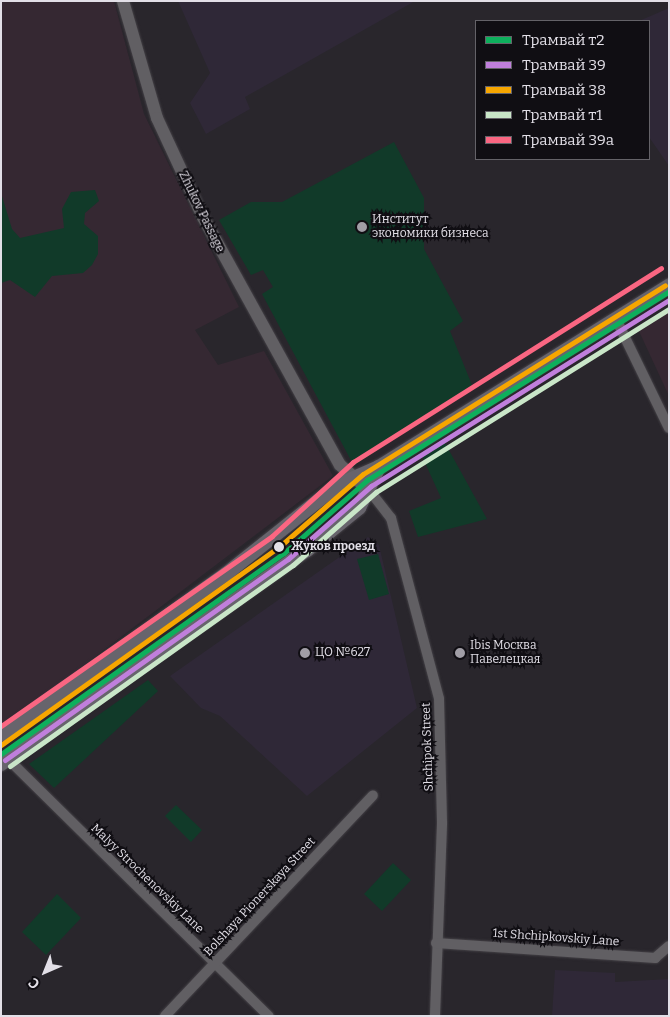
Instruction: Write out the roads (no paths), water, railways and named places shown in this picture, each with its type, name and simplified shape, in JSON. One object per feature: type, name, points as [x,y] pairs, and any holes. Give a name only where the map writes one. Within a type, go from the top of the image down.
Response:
[{"type":"main road","points":[[1,735],[214,583],[348,474],[379,468],[669,286]]},
{"type":"main road","points":[[5,761],[226,605],[260,586],[353,513],[369,490],[379,468]]},
{"type":"street","points":[[123,1],[166,141],[241,293],[348,474],[369,490]]},
{"type":"street","points":[[616,319],[669,428]]},
{"type":"street","name":"Shchipok Street","points":[[369,490],[391,518],[439,699],[442,824],[436,942],[435,1016]]},
{"type":"street","name":"Malyy Strochenovskiy Lane","points":[[5,761],[269,1016]]},
{"type":"street","name":"Bolshaya Pionerskaya Street","points":[[165,1016],[373,795]]},
{"type":"street","name":"1st Shchipkovskiy Lane","points":[[436,942],[667,953]]},
{"type":"tram line","name":"39а","points":[[1,726],[272,536],[353,462],[661,268]]},
{"type":"tram line","name":"38","points":[[1,745],[279,547],[363,474],[665,285]]},
{"type":"tram line","name":"т2","points":[[1,754],[284,553],[367,480],[669,291]]},
{"type":"tram line","name":"39","points":[[5,760],[288,559],[371,486],[669,300]]},
{"type":"tram line","name":"т1","points":[[10,766],[293,565],[376,492],[669,309]]},
{"type":"place","name":"Институт экономики бизнеса","points":[[362,227]]},
{"type":"place","name":"Жуков проезд","points":[[279,547]]},
{"type":"place","name":"ЦО №627","points":[[305,653]]},
{"type":"place","name":"Ibis Москва Павелецкая","points":[[460,653]]}]
